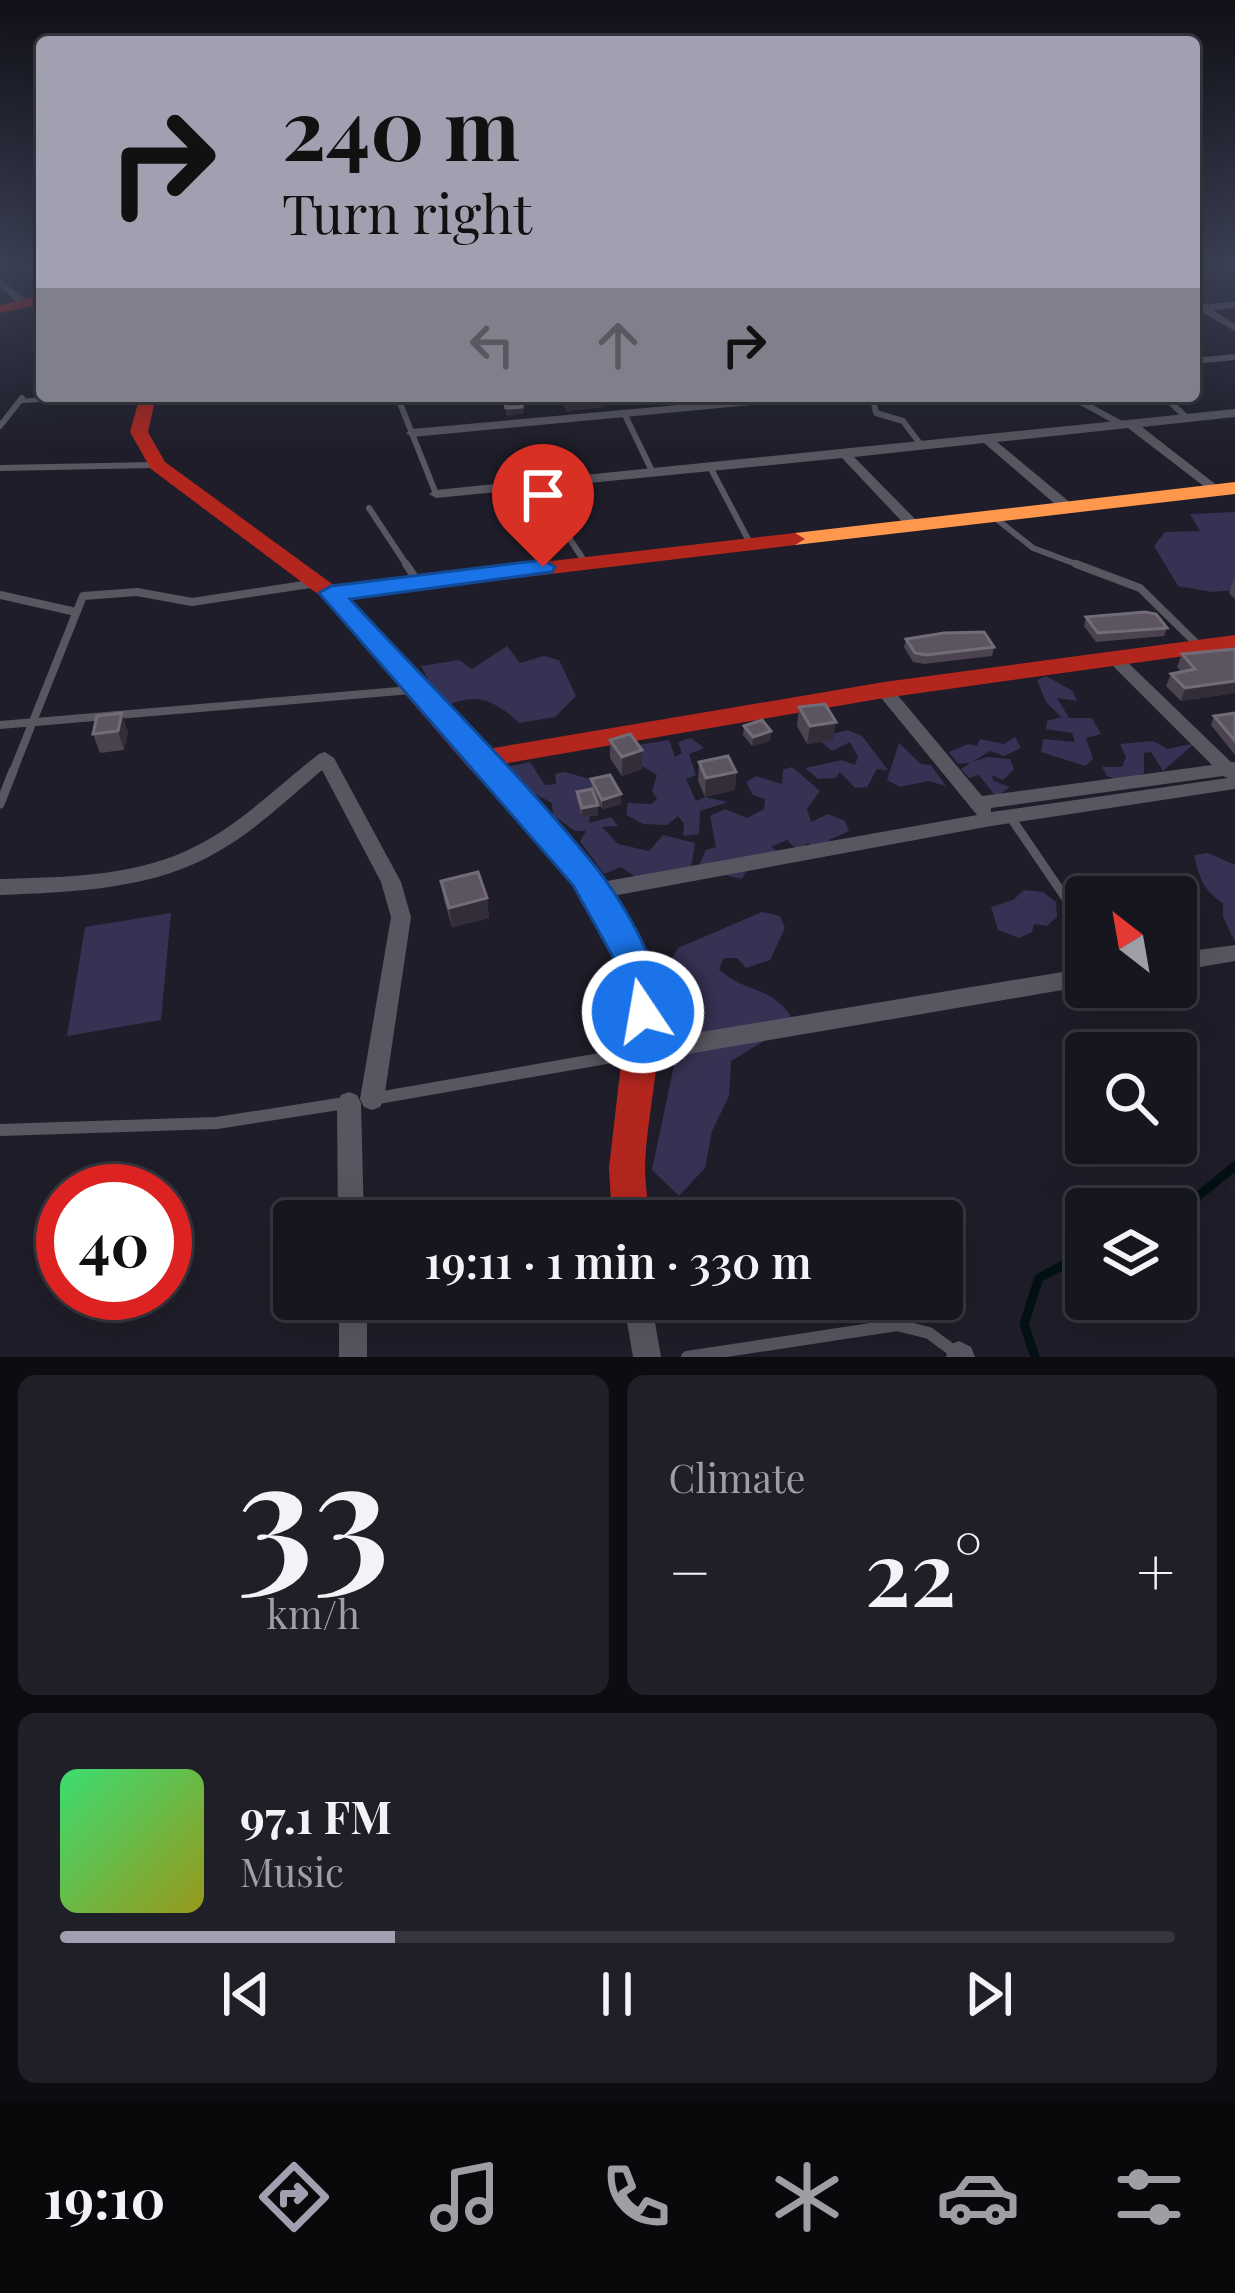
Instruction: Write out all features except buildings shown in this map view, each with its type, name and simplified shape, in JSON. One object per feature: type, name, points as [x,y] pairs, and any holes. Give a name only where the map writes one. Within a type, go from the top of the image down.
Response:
[{"type":"street","points":[[1200,361],[1235,357]]},
{"type":"street","points":[[146,402],[139,432],[158,465],[325,588],[596,891],[640,973],[640,1052],[627,1168],[629,1200]]},
{"type":"street","points":[[619,402],[625,413]]},
{"type":"street","points":[[412,433],[748,402]]},
{"type":"street","points":[[436,494],[847,457],[1235,413]]},
{"type":"street","points":[[1128,425],[1225,489]]},
{"type":"street","points":[[988,441],[1067,507]]},
{"type":"street","points":[[847,457],[913,525]]},
{"type":"street","points":[[325,588],[418,583],[1225,489]]},
{"type":"street","points":[[476,760],[884,690],[1235,642]]},
{"type":"street","points":[[1114,658],[1233,774]]},
{"type":"street","points":[[884,690],[993,813]]},
{"type":"street","points":[[0,887],[47,885],[173,864],[208,848],[325,758],[392,881],[401,917],[360,1101],[353,1200]]},
{"type":"street","points":[[596,891],[993,813],[1233,774]]},
{"type":"street","points":[[993,813],[1233,774]]},
{"type":"street","points":[[1197,959],[1235,953]]},
{"type":"street","points":[[640,1052],[1065,981]]},
{"type":"street","points":[[352,1320],[353,1357]]},
{"type":"street","points":[[641,1320],[647,1357]]},
{"type":"lane","points":[[0,426],[22,398],[36,398]]},
{"type":"lane","points":[[399,402],[436,494]]},
{"type":"lane","points":[[873,402],[876,413],[903,421],[923,448]]},
{"type":"lane","points":[[1079,402],[1128,425]]},
{"type":"lane","points":[[1170,402],[1189,418]]},
{"type":"lane","points":[[625,413],[652,471]]},
{"type":"lane","points":[[0,468],[158,465]]},
{"type":"lane","points":[[709,466],[749,543]]},
{"type":"lane","points":[[534,484],[585,562]]},
{"type":"lane","points":[[369,508],[418,583]]},
{"type":"lane","points":[[993,516],[1033,548],[1140,588],[1200,647]]},
{"type":"lane","points":[[0,804],[83,596],[137,592],[192,602],[325,588]]},
{"type":"lane","points":[[0,595],[76,612]]},
{"type":"lane","points":[[0,725],[416,690]]},
{"type":"lane","points":[[993,813],[1065,902]]},
{"type":"lane","points":[[0,1130],[217,1123],[640,1052]]},
{"type":"lane","points":[[686,1357],[897,1325],[929,1334],[960,1356]]},
{"type":"shaded area","points":[[1235,512],[1235,590],[1212,592],[1178,586],[1154,546],[1165,532],[1200,531],[1190,514]]},
{"type":"shaded area","points":[[507,646],[520,663],[544,656],[559,660],[576,696],[555,717],[519,723],[483,700],[464,700],[443,708],[421,666],[459,660],[472,669]]},
{"type":"shaded area","points":[[1046,676],[1073,691],[1077,701],[1057,698],[1069,718],[1092,718],[1101,734],[1086,738],[1093,759],[1085,766],[1041,752],[1043,739],[1075,742],[1072,733],[1046,729],[1047,721],[1061,717],[1046,702],[1037,680]]},
{"type":"shaded area","points":[[848,730],[862,736],[888,770],[877,769],[867,787],[855,788],[840,772],[836,778],[818,779],[805,768],[842,760],[855,765],[858,757],[850,742],[832,751],[817,738]]},
{"type":"shaded area","points":[[1015,737],[1021,748],[1004,756],[990,751],[972,762],[987,757],[1010,759],[1014,769],[1003,780],[991,775],[1010,787],[996,797],[979,775],[969,778],[961,769],[970,763],[958,764],[949,752],[968,744],[977,746],[980,739],[1004,744]]},
{"type":"shaded area","points":[[691,738],[704,748],[689,754],[696,775],[686,779],[696,801],[705,797],[728,802],[700,811],[699,834],[683,836],[684,824],[678,816],[667,825],[643,824],[626,815],[628,803],[651,804],[657,799],[652,791],[657,775],[640,765],[638,745],[669,740],[675,757],[682,753],[678,742]]},
{"type":"shaded area","points":[[1153,741],[1168,749],[1195,743],[1163,771],[1151,752],[1144,753],[1144,773],[1125,782],[1107,776],[1102,767],[1122,767],[1126,757],[1120,744]]},
{"type":"shaded area","points":[[899,743],[921,764],[931,765],[946,786],[929,781],[900,787],[887,780]]},
{"type":"shaded area","points":[[530,762],[545,785],[556,784],[555,774],[565,772],[593,780],[597,794],[589,811],[590,823],[611,817],[618,826],[602,827],[618,844],[649,851],[663,835],[695,843],[690,876],[679,868],[639,879],[621,867],[604,874],[580,841],[586,831],[575,831],[553,815],[552,803],[533,793],[507,767]]},
{"type":"shaded area","points":[[792,767],[820,791],[807,809],[811,822],[828,814],[845,821],[849,831],[829,840],[844,853],[824,856],[808,843],[797,850],[787,840],[771,847],[785,855],[772,867],[751,862],[742,879],[697,869],[706,850],[716,847],[710,816],[725,809],[747,818],[764,809],[765,799],[753,795],[746,782],[756,776],[782,784],[783,770]]},
{"type":"shaded area","points":[[1208,853],[1235,865],[1235,942],[1223,917],[1223,903],[1206,888],[1198,871],[1194,855]]},
{"type":"shaded area","points":[[1024,890],[1043,892],[1056,902],[1057,917],[1047,926],[1034,924],[1032,932],[1019,938],[998,930],[991,907],[1013,900]]},
{"type":"shaded area","points":[[762,912],[780,916],[785,928],[770,960],[746,968],[737,958],[724,958],[719,969],[764,993],[791,1016],[772,1036],[731,1061],[729,1096],[712,1131],[705,1168],[679,1196],[652,1170],[674,1065],[675,990],[669,964],[678,948]]},
{"type":"shaded area","points":[[171,913],[161,1020],[67,1036],[85,927]]},
{"type":"waterway","points":[[1197,1197],[1235,1166]]},
{"type":"waterway","points":[[1035,1357],[1024,1324],[1039,1278],[1065,1264]]},
{"type":"traffic: slow","points":[[795,539],[1235,488]]},
{"type":"traffic: jam","points":[[146,402],[139,432],[158,465],[331,593],[476,760],[563,849],[620,931],[639,973],[643,1012],[627,1168],[629,1200]]},
{"type":"traffic: jam","points":[[331,593],[795,539]]},
{"type":"traffic: jam","points":[[476,760],[884,690],[1235,642]]},
{"type":"route","points":[[543,567],[331,593],[476,760],[585,876],[640,973],[643,1012]]}]
